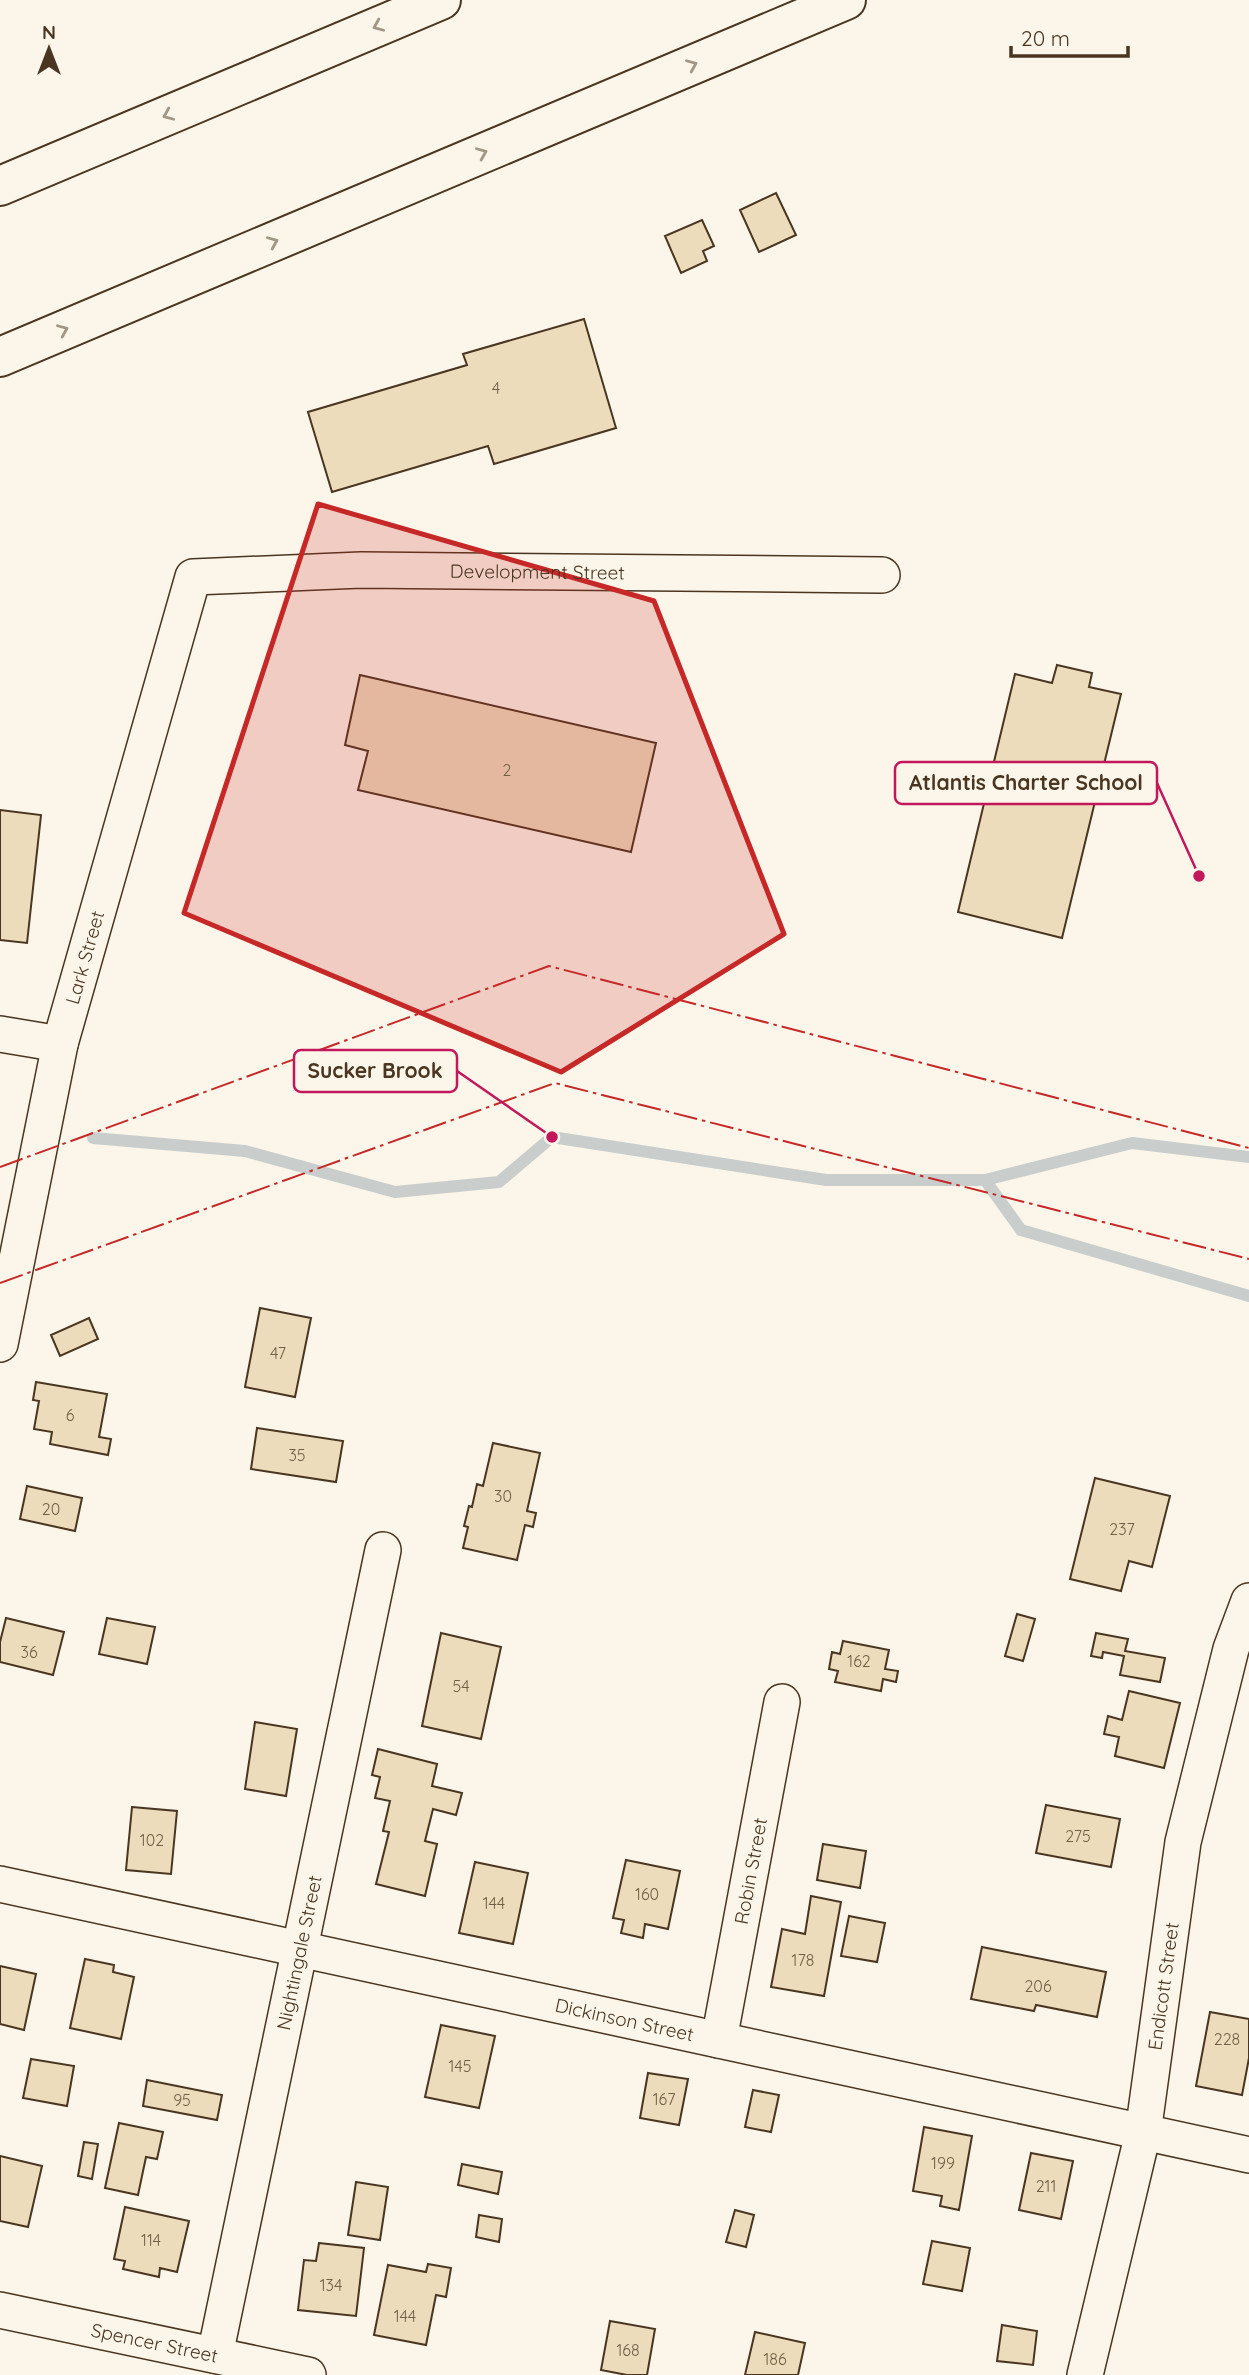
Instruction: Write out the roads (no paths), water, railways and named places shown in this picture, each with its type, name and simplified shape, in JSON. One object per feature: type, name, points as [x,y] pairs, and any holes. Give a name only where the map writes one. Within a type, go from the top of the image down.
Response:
[{"type":"highway","points":[[0,186],[440,0]]},
{"type":"highway","points":[[0,357],[846,0]]},
{"type":"street","name":"Development Street","points":[[193,577],[361,570],[883,575]]},
{"type":"street","name":"Lark Street","points":[[0,1344],[60,1044],[193,577]]},
{"type":"street","points":[[0,1034],[60,1044]]},
{"type":"street","name":"Nightingale Street","points":[[215,2356],[383,1550]]},
{"type":"street","name":"Endicott Street","points":[[1085,2375],[1143,2133],[1183,1842],[1231,1649],[1249,1601]]},
{"type":"street","name":"Robin Street","points":[[719,2040],[782,1702]]},
{"type":"street","name":"Dickinson Street","points":[[0,1884],[1249,2155]]},
{"type":"street","name":"Spencer Street","points":[[0,2310],[308,2375]]},
{"type":"waterway","points":[[93,1138],[245,1151],[395,1192],[499,1182],[552,1137],[826,1180],[985,1180],[1132,1143],[1249,1157]]},
{"type":"waterway","points":[[985,1180],[1021,1230],[1249,1296]]},
{"type":"place","name":"Atlantis Charter School","points":[[1199,876]]},
{"type":"place","name":"Sucker Brook","points":[[552,1137]]}]
